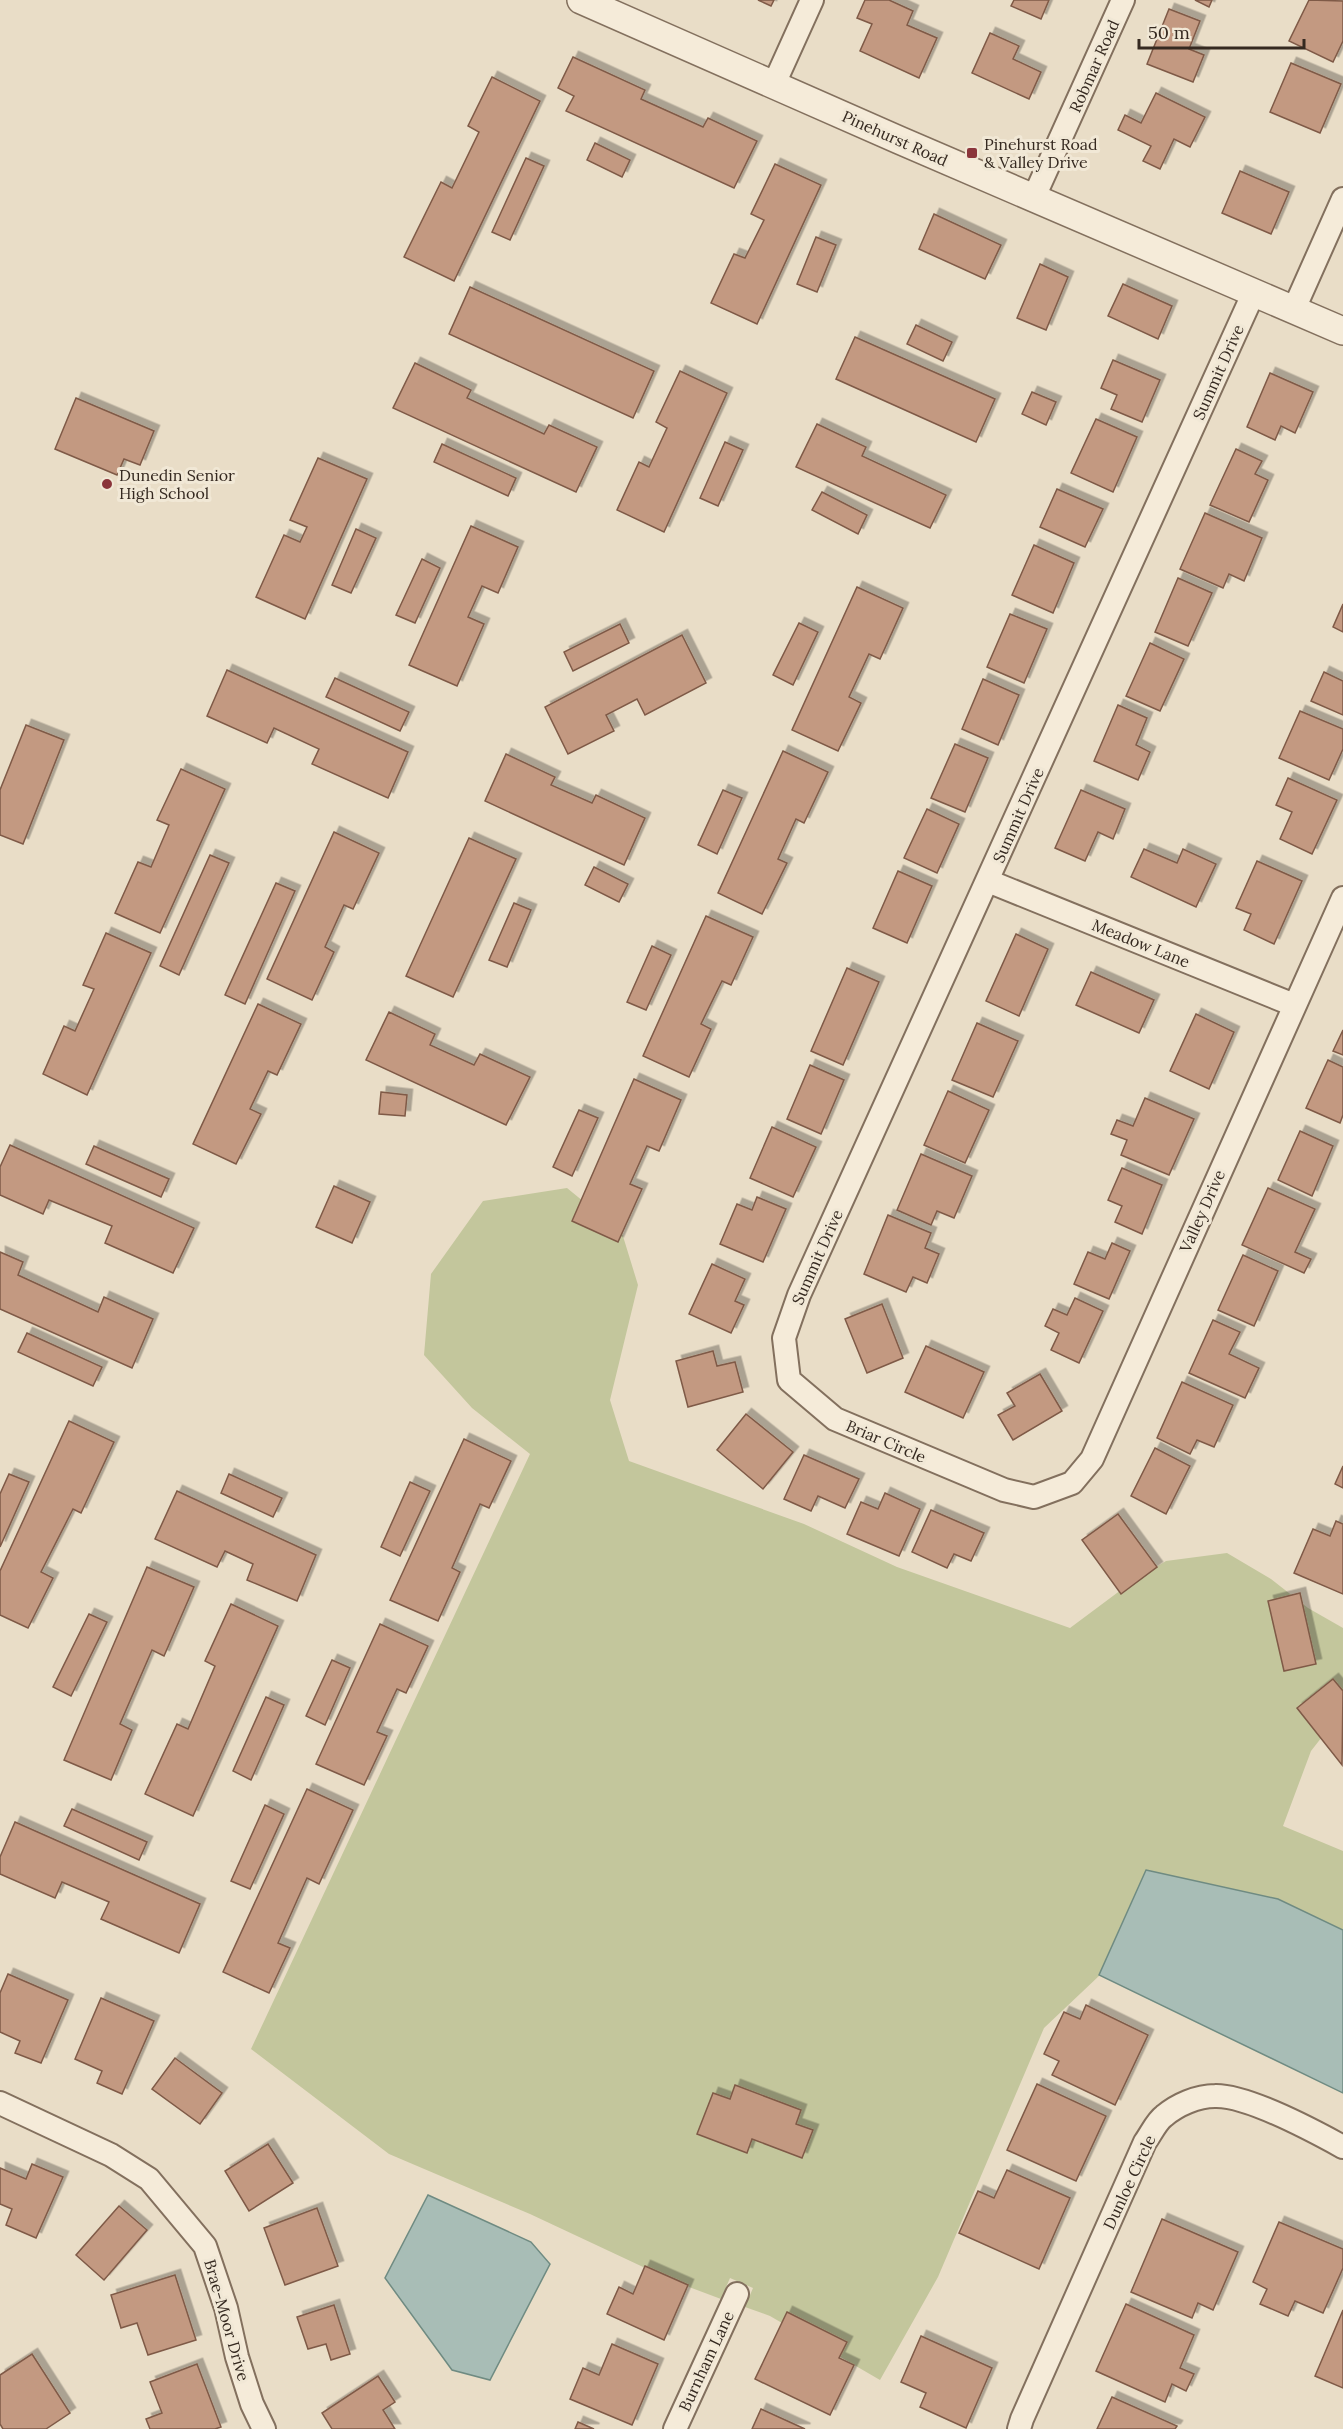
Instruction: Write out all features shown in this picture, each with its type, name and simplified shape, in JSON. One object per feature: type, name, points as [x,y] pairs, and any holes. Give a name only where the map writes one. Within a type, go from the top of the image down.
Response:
[{"type":"street","name":"Pinehurst Road","points":[[581,0],[1343,331]]},
{"type":"street","points":[[774,84],[812,0]]},
{"type":"street","name":"Robmar Road","points":[[1034,197],[1123,0]]},
{"type":"street","points":[[1294,309],[1343,200]]},
{"type":"street","name":"Summit Drive","points":[[784,1338],[799,1295],[1254,292]]},
{"type":"street","name":"Meadow Lane","points":[[988,881],[1294,1005]]},
{"type":"street","name":"Valley Drive","points":[[1034,1497],[1072,1483],[1092,1459],[1343,898]]},
{"type":"street","name":"Briar Circle","points":[[784,1338],[789,1380],[835,1419],[1004,1490],[1034,1497]]},
{"type":"street","name":"Dunloe Circle","points":[[1019,2429],[1145,2142],[1162,2117],[1186,2102],[1214,2095],[1242,2100],[1343,2147]]},
{"type":"street","name":"Brae-Moor Drive","points":[[0,2103],[111,2155],[149,2179],[206,2246],[226,2308],[237,2357],[252,2404],[264,2429]]},
{"type":"street","name":"Burnham Lane","points":[[675,2429],[737,2294]]},
{"type":"green space","points":[[567,1188],[622,1233],[638,1285],[610,1400],[629,1461],[804,1524],[897,1567],[1070,1628],[1125,1587],[1166,1561],[1227,1553],[1271,1579],[1308,1608],[1343,1628],[1343,1710],[1311,1751],[1283,1826],[1343,1851],[1343,1930],[1278,1899],[1146,1870],[1100,1975],[1044,2028],[938,2277],[880,2380],[770,2316],[745,2307],[753,2288],[730,2278],[721,2299],[673,2281],[530,2214],[389,2154],[251,2049],[530,1454],[472,1408],[424,1355],[431,1274],[483,1201]]},
{"type":"water","points":[[1146,1870],[1278,1899],[1343,1930],[1343,2093],[1099,1975]]},
{"type":"water","points":[[428,2195],[531,2242],[550,2264],[490,2380],[452,2370],[385,2278]]},
{"type":"building","points":[[758,0],[774,0],[771,6]]},
{"type":"building","points":[[865,0],[889,0],[913,11],[907,25],[937,38],[919,78],[860,51],[872,24],[857,18]]},
{"type":"building","points":[[1014,0],[1049,0],[1041,19],[1011,6]]},
{"type":"building","points":[[1195,0],[1212,0],[1209,7]]},
{"type":"building","points":[[1309,0],[1343,1],[1343,41],[1333,62],[1289,41]]},
{"type":"building","points":[[1169,9],[1200,21],[1189,49],[1204,55],[1193,82],[1147,64]]},
{"type":"building","points":[[990,33],[1019,46],[1013,59],[1041,72],[1029,99],[972,73]]},
{"type":"building","points":[[573,57],[645,90],[641,99],[703,127],[708,118],[757,141],[734,188],[566,111],[574,96],[558,88]]},
{"type":"building","points":[[1291,63],[1341,84],[1320,133],[1270,112]]},
{"type":"building","points":[[492,77],[540,101],[454,281],[404,257],[441,182],[452,188],[479,132],[468,126]]},
{"type":"building","points":[[1156,93],[1205,117],[1190,147],[1174,139],[1160,169],[1143,161],[1151,146],[1118,130],[1125,115],[1141,123]]},
{"type":"building","points":[[595,143],[630,160],[622,177],[587,160]]},
{"type":"building","points":[[526,158],[544,166],[510,240],[492,232]]},
{"type":"building","points":[[775,164],[821,185],[757,324],[711,303],[734,254],[745,258],[764,220],[751,214]]},
{"type":"building","points":[[1240,171],[1289,192],[1271,234],[1222,213]]},
{"type":"building","points":[[934,214],[1001,245],[985,279],[919,249]]},
{"type":"building","points":[[816,237],[836,245],[817,292],[797,284]]},
{"type":"building","points":[[1040,264],[1068,277],[1046,330],[1017,318]]},
{"type":"building","points":[[1123,284],[1172,306],[1158,339],[1108,316]]},
{"type":"building","points":[[470,287],[654,371],[633,418],[449,334]]},
{"type":"building","points":[[916,325],[952,342],[943,361],[907,344]]},
{"type":"building","points":[[855,337],[995,399],[976,442],[836,379]]},
{"type":"building","points":[[1113,360],[1160,380],[1142,422],[1111,409],[1117,395],[1101,388]]},
{"type":"building","points":[[415,363],[471,390],[467,398],[544,434],[549,425],[597,447],[576,492],[393,408]]},
{"type":"building","points":[[680,371],[727,393],[664,532],[617,510],[639,462],[649,467],[667,428],[656,422]]},
{"type":"building","points":[[1270,373],[1313,392],[1295,433],[1281,426],[1275,440],[1247,427]]},
{"type":"building","points":[[1032,392],[1056,402],[1046,425],[1022,414]]},
{"type":"building","points":[[76,398],[154,431],[140,465],[124,459],[117,475],[55,449]]},
{"type":"building","points":[[1096,419],[1137,437],[1113,492],[1071,473]]},
{"type":"building","points":[[817,424],[866,447],[862,456],[946,495],[930,528],[796,467]]},
{"type":"building","points":[[725,442],[743,450],[718,506],[700,498]]},
{"type":"building","points":[[442,444],[516,478],[508,496],[434,462]]},
{"type":"building","points":[[1236,449],[1262,461],[1255,474],[1268,480],[1249,522],[1210,505]]},
{"type":"building","points":[[318,458],[367,479],[305,619],[256,597],[284,535],[300,542],[307,527],[290,520]]},
{"type":"building","points":[[1057,489],[1103,509],[1085,547],[1040,527]]},
{"type":"building","points":[[822,492],[867,515],[858,534],[812,510]]},
{"type":"building","points":[[1205,513],[1262,538],[1244,581],[1229,574],[1223,588],[1180,569]]},
{"type":"building","points":[[471,526],[518,547],[498,593],[482,586],[468,617],[484,624],[457,686],[409,665]]},
{"type":"building","points":[[356,529],[376,538],[351,593],[332,585]]},
{"type":"building","points":[[1034,545],[1074,563],[1053,613],[1012,595]]},
{"type":"building","points":[[422,559],[440,568],[415,623],[396,615]]},
{"type":"building","points":[[1178,578],[1212,593],[1188,646],[1155,632]]},
{"type":"building","points":[[857,587],[903,608],[880,659],[869,654],[849,697],[861,703],[838,751],[792,730]]},
{"type":"building","points":[[1343,604],[1343,632],[1333,627]]},
{"type":"building","points":[[1010,614],[1047,629],[1024,683],[987,667]]},
{"type":"building","points":[[799,623],[818,632],[793,685],[773,675]]},
{"type":"building","points":[[620,624],[629,643],[573,671],[564,652]]},
{"type":"building","points":[[682,635],[706,683],[645,715],[637,699],[606,715],[614,731],[568,754],[545,707]]},
{"type":"building","points":[[1150,643],[1184,659],[1160,711],[1126,696]]},
{"type":"building","points":[[227,670],[408,752],[388,798],[312,764],[319,749],[274,728],[267,743],[207,716]]},
{"type":"building","points":[[1324,672],[1343,681],[1343,715],[1311,701]]},
{"type":"building","points":[[335,678],[409,712],[400,731],[326,697]]},
{"type":"building","points":[[983,679],[1019,695],[998,745],[962,729]]},
{"type":"building","points":[[1118,705],[1147,718],[1136,745],[1150,752],[1138,780],[1094,761]]},
{"type":"building","points":[[1300,711],[1343,729],[1343,749],[1329,780],[1279,758]]},
{"type":"building","points":[[26,725],[64,740],[23,844],[0,835],[0,790]]},
{"type":"building","points":[[955,744],[988,758],[965,812],[931,798]]},
{"type":"building","points":[[783,751],[828,772],[804,823],[796,819],[778,859],[787,863],[762,914],[718,893]]},
{"type":"building","points":[[506,754],[555,777],[551,785],[592,803],[596,795],[645,818],[624,865],[485,801]]},
{"type":"building","points":[[181,769],[225,789],[160,933],[115,913],[138,862],[151,867],[169,825],[157,820]]},
{"type":"building","points":[[1288,778],[1337,800],[1312,854],[1280,839],[1292,812],[1276,805]]},
{"type":"building","points":[[723,790],[742,798],[717,854],[698,845]]},
{"type":"building","points":[[1081,790],[1125,809],[1113,839],[1098,832],[1085,861],[1055,848]]},
{"type":"building","points":[[927,809],[959,824],[937,873],[904,858]]},
{"type":"building","points":[[334,832],[379,853],[353,909],[344,905],[325,947],[334,952],[312,1000],[267,979]]},
{"type":"building","points":[[469,838],[516,859],[453,997],[406,976]]},
{"type":"building","points":[[1144,849],[1177,863],[1183,849],[1216,864],[1196,907],[1131,877]]},
{"type":"building","points":[[210,855],[229,863],[179,975],[160,966]]},
{"type":"building","points":[[1257,861],[1302,881],[1274,944],[1244,930],[1251,914],[1236,908]]},
{"type":"building","points":[[594,867],[628,884],[619,902],[585,885]]},
{"type":"building","points":[[898,871],[932,886],[907,943],[873,928]]},
{"type":"building","points":[[276,883],[295,891],[245,1004],[225,995]]},
{"type":"building","points":[[514,903],[531,910],[507,967],[489,960]]},
{"type":"building","points":[[706,916],[753,937],[731,985],[722,981],[701,1024],[711,1029],[689,1077],[643,1056]]},
{"type":"building","points":[[106,933],[151,953],[87,1095],[43,1074],[64,1026],[75,1031],[94,989],[83,985]]},
{"type":"building","points":[[1016,934],[1048,949],[1019,1016],[986,1001]]},
{"type":"building","points":[[652,946],[671,955],[646,1010],[627,1002]]},
{"type":"building","points":[[847,968],[879,982],[843,1065],[811,1051]]},
{"type":"building","points":[[1091,972],[1154,1000],[1139,1033],[1076,1005]]},
{"type":"building","points":[[258,1004],[301,1024],[277,1075],[268,1071],[250,1109],[261,1114],[236,1164],[193,1144]]},
{"type":"building","points":[[389,1012],[435,1034],[430,1045],[474,1065],[480,1054],[530,1077],[506,1125],[366,1060]]},
{"type":"building","points":[[1196,1014],[1234,1032],[1209,1089],[1170,1071]]},
{"type":"building","points":[[977,1023],[1018,1041],[993,1097],[952,1080]]},
{"type":"building","points":[[1343,1030],[1343,1055],[1333,1051]]},
{"type":"building","points":[[1328,1060],[1343,1067],[1343,1115],[1340,1123],[1306,1108]]},
{"type":"building","points":[[810,1065],[844,1080],[821,1134],[787,1119]]},
{"type":"building","points":[[634,1079],[681,1100],[659,1151],[647,1146],[630,1184],[642,1189],[618,1242],[572,1221]]},
{"type":"building","points":[[948,1091],[989,1110],[965,1163],[924,1145]]},
{"type":"building","points":[[381,1092],[407,1095],[405,1116],[379,1114]]},
{"type":"building","points":[[1145,1098],[1194,1119],[1169,1175],[1121,1155],[1127,1140],[1111,1134],[1117,1120],[1133,1126]]},
{"type":"building","points":[[579,1110],[598,1118],[572,1176],[553,1167]]},
{"type":"building","points":[[772,1127],[816,1147],[793,1197],[750,1178]]},
{"type":"building","points":[[1300,1131],[1333,1146],[1312,1196],[1278,1180]]},
{"type":"building","points":[[10,1145],[194,1228],[173,1273],[105,1243],[112,1226],[49,1200],[43,1214],[0,1195],[0,1167]]},
{"type":"building","points":[[94,1146],[169,1179],[161,1197],[86,1164]]},
{"type":"building","points":[[921,1154],[972,1176],[954,1218],[937,1211],[931,1225],[897,1210]]},
{"type":"building","points":[[1122,1168],[1162,1185],[1142,1234],[1115,1222],[1122,1206],[1108,1200]]},
{"type":"building","points":[[334,1186],[370,1202],[352,1243],[316,1227]]},
{"type":"building","points":[[1268,1188],[1315,1209],[1295,1252],[1311,1259],[1304,1273],[1242,1245]]},
{"type":"building","points":[[757,1197],[786,1209],[763,1262],[720,1244],[737,1204],[752,1210]]},
{"type":"building","points":[[888,1215],[931,1233],[925,1248],[939,1254],[927,1283],[913,1277],[906,1292],[864,1274]]},
{"type":"building","points":[[1112,1243],[1130,1251],[1109,1299],[1074,1284],[1088,1252],[1105,1259]]},
{"type":"building","points":[[0,1252],[23,1262],[18,1275],[98,1312],[104,1297],[153,1319],[132,1368],[0,1309]]},
{"type":"building","points":[[1243,1255],[1278,1271],[1254,1326],[1218,1310]]},
{"type":"building","points":[[712,1264],[745,1279],[735,1301],[744,1305],[731,1333],[689,1314]]},
{"type":"building","points":[[1075,1298],[1103,1311],[1079,1363],[1051,1350],[1059,1333],[1045,1326],[1053,1309],[1067,1315]]},
{"type":"building","points":[[882,1304],[903,1358],[867,1373],[845,1319]]},
{"type":"building","points":[[1213,1320],[1240,1332],[1229,1354],[1259,1368],[1245,1398],[1189,1373]]},
{"type":"building","points":[[27,1333],[102,1367],[93,1386],[18,1352]]},
{"type":"building","points":[[926,1346],[984,1372],[963,1418],[905,1392]]},
{"type":"building","points":[[713,1351],[717,1366],[735,1362],[743,1392],[688,1407],[676,1361]]},
{"type":"building","points":[[1040,1374],[1062,1411],[1013,1440],[998,1415],[1015,1406],[1007,1393]]},
{"type":"building","points":[[1182,1382],[1233,1405],[1214,1447],[1197,1440],[1190,1454],[1157,1438]]},
{"type":"building","points":[[746,1414],[793,1452],[763,1489],[717,1450]]},
{"type":"building","points":[[69,1421],[114,1442],[81,1513],[73,1509],[41,1572],[53,1578],[28,1628],[0,1615],[0,1571]]},
{"type":"building","points":[[464,1439],[511,1461],[489,1508],[480,1504],[452,1568],[460,1572],[438,1621],[390,1600]]},
{"type":"building","points":[[1155,1448],[1190,1466],[1166,1514],[1131,1496]]},
{"type":"building","points":[[804,1455],[859,1479],[845,1508],[818,1496],[811,1511],[784,1499]]},
{"type":"building","points":[[1343,1466],[1343,1488],[1335,1484]]},
{"type":"building","points":[[9,1474],[29,1482],[0,1547],[0,1494]]},
{"type":"building","points":[[229,1474],[282,1498],[273,1517],[221,1493]]},
{"type":"building","points":[[410,1482],[430,1491],[400,1556],[381,1547]]},
{"type":"building","points":[[177,1491],[316,1555],[297,1601],[247,1580],[253,1564],[225,1551],[217,1567],[155,1539]]},
{"type":"building","points":[[885,1493],[920,1509],[899,1556],[847,1534],[861,1502],[878,1509]]},
{"type":"building","points":[[931,1510],[984,1533],[971,1561],[954,1554],[947,1568],[912,1552]]},
{"type":"building","points":[[1118,1514],[1157,1567],[1121,1594],[1082,1540]]},
{"type":"building","points":[[1336,1521],[1343,1524],[1343,1594],[1294,1573],[1313,1529],[1330,1536]]},
{"type":"building","points":[[147,1567],[194,1587],[164,1656],[152,1650],[120,1724],[132,1730],[111,1780],[64,1760]]},
{"type":"building","points":[[1300,1593],[1316,1664],[1284,1671],[1268,1601]]},
{"type":"building","points":[[231,1604],[278,1626],[193,1816],[145,1794],[177,1724],[188,1729],[215,1666],[205,1661]]},
{"type":"building","points":[[89,1614],[107,1622],[71,1696],[53,1687]]},
{"type":"building","points":[[380,1624],[428,1646],[406,1693],[397,1689],[377,1732],[387,1736],[364,1785],[316,1764]]},
{"type":"building","points":[[332,1660],[350,1668],[325,1725],[306,1716]]},
{"type":"building","points":[[1333,1679],[1343,1691],[1342,1765],[1297,1708]]},
{"type":"building","points":[[266,1697],[284,1705],[251,1780],[233,1771]]},
{"type":"building","points":[[307,1789],[353,1810],[319,1884],[307,1878],[278,1943],[290,1948],[269,1993],[223,1972]]},
{"type":"building","points":[[265,1805],[284,1814],[250,1889],[231,1881]]},
{"type":"building","points":[[72,1809],[147,1842],[139,1860],[64,1826]]},
{"type":"building","points":[[15,1822],[200,1904],[179,1953],[101,1919],[109,1902],[62,1882],[55,1898],[0,1874],[0,1857]]},
{"type":"building","points":[[8,1974],[68,2000],[41,2063],[15,2053],[20,2041],[0,2032],[0,1993]]},
{"type":"building","points":[[101,1998],[154,2021],[122,2094],[97,2083],[102,2071],[75,2059]]},
{"type":"building","points":[[1086,2005],[1148,2035],[1115,2105],[1052,2075],[1059,2061],[1044,2054],[1064,2012],[1080,2019]]},
{"type":"building","points":[[175,2058],[222,2093],[200,2124],[152,2089]]},
{"type":"building","points":[[1037,2084],[1106,2116],[1076,2181],[1007,2150]]},
{"type":"building","points":[[735,2085],[801,2110],[796,2124],[813,2130],[802,2158],[752,2139],[747,2153],[697,2134],[713,2093],[730,2099]]},
{"type":"building","points":[[268,2144],[293,2183],[249,2211],[225,2171]]},
{"type":"building","points":[[32,2164],[63,2177],[36,2238],[6,2225],[12,2209],[0,2204],[0,2168],[26,2179]]},
{"type":"building","points":[[1007,2170],[1070,2198],[1039,2269],[959,2233],[978,2191],[994,2198]]},
{"type":"building","points":[[119,2206],[147,2230],[104,2280],[76,2255]]},
{"type":"building","points":[[317,2208],[338,2266],[285,2285],[264,2228]]},
{"type":"building","points":[[1162,2219],[1238,2252],[1213,2310],[1198,2303],[1192,2318],[1131,2292]]},
{"type":"building","points":[[1279,2222],[1343,2249],[1343,2268],[1323,2313],[1295,2301],[1288,2316],[1260,2304],[1267,2289],[1253,2282]]},
{"type":"building","points":[[645,2266],[688,2285],[664,2340],[607,2314],[619,2287],[633,2294]]},
{"type":"building","points":[[175,2275],[196,2340],[148,2355],[137,2323],[121,2328],[111,2295]]},
{"type":"building","points":[[1126,2304],[1194,2335],[1180,2368],[1194,2374],[1186,2391],[1172,2384],[1165,2402],[1096,2371]]},
{"type":"building","points":[[334,2305],[350,2354],[331,2360],[326,2344],[308,2349],[297,2317]]},
{"type":"building","points":[[1343,2310],[1343,2388],[1315,2376]]},
{"type":"building","points":[[787,2312],[847,2342],[839,2358],[854,2365],[830,2415],[755,2379]]},
{"type":"building","points":[[921,2336],[992,2368],[966,2428],[920,2407],[926,2393],[901,2382]]},
{"type":"building","points":[[612,2344],[658,2364],[632,2425],[570,2399],[583,2368],[599,2375]]},
{"type":"building","points":[[32,2354],[70,2413],[46,2429],[3,2429],[0,2424],[0,2375]]},
{"type":"building","points":[[197,2364],[221,2427],[215,2429],[150,2429],[146,2419],[162,2413],[150,2382]]},
{"type":"building","points":[[378,2376],[395,2402],[383,2410],[395,2429],[332,2429],[322,2413]]},
{"type":"building","points":[[1112,2397],[1177,2426],[1175,2429],[1097,2429]]},
{"type":"building","points":[[761,2409],[805,2429],[752,2429]]},
{"type":"building","points":[[578,2422],[594,2429],[575,2429]]},
{"type":"place","name":"Pinehurst Road & Valley Drive","points":[[972,153]]},
{"type":"place","name":"Dunedin Senior High School","points":[[107,484]]}]
